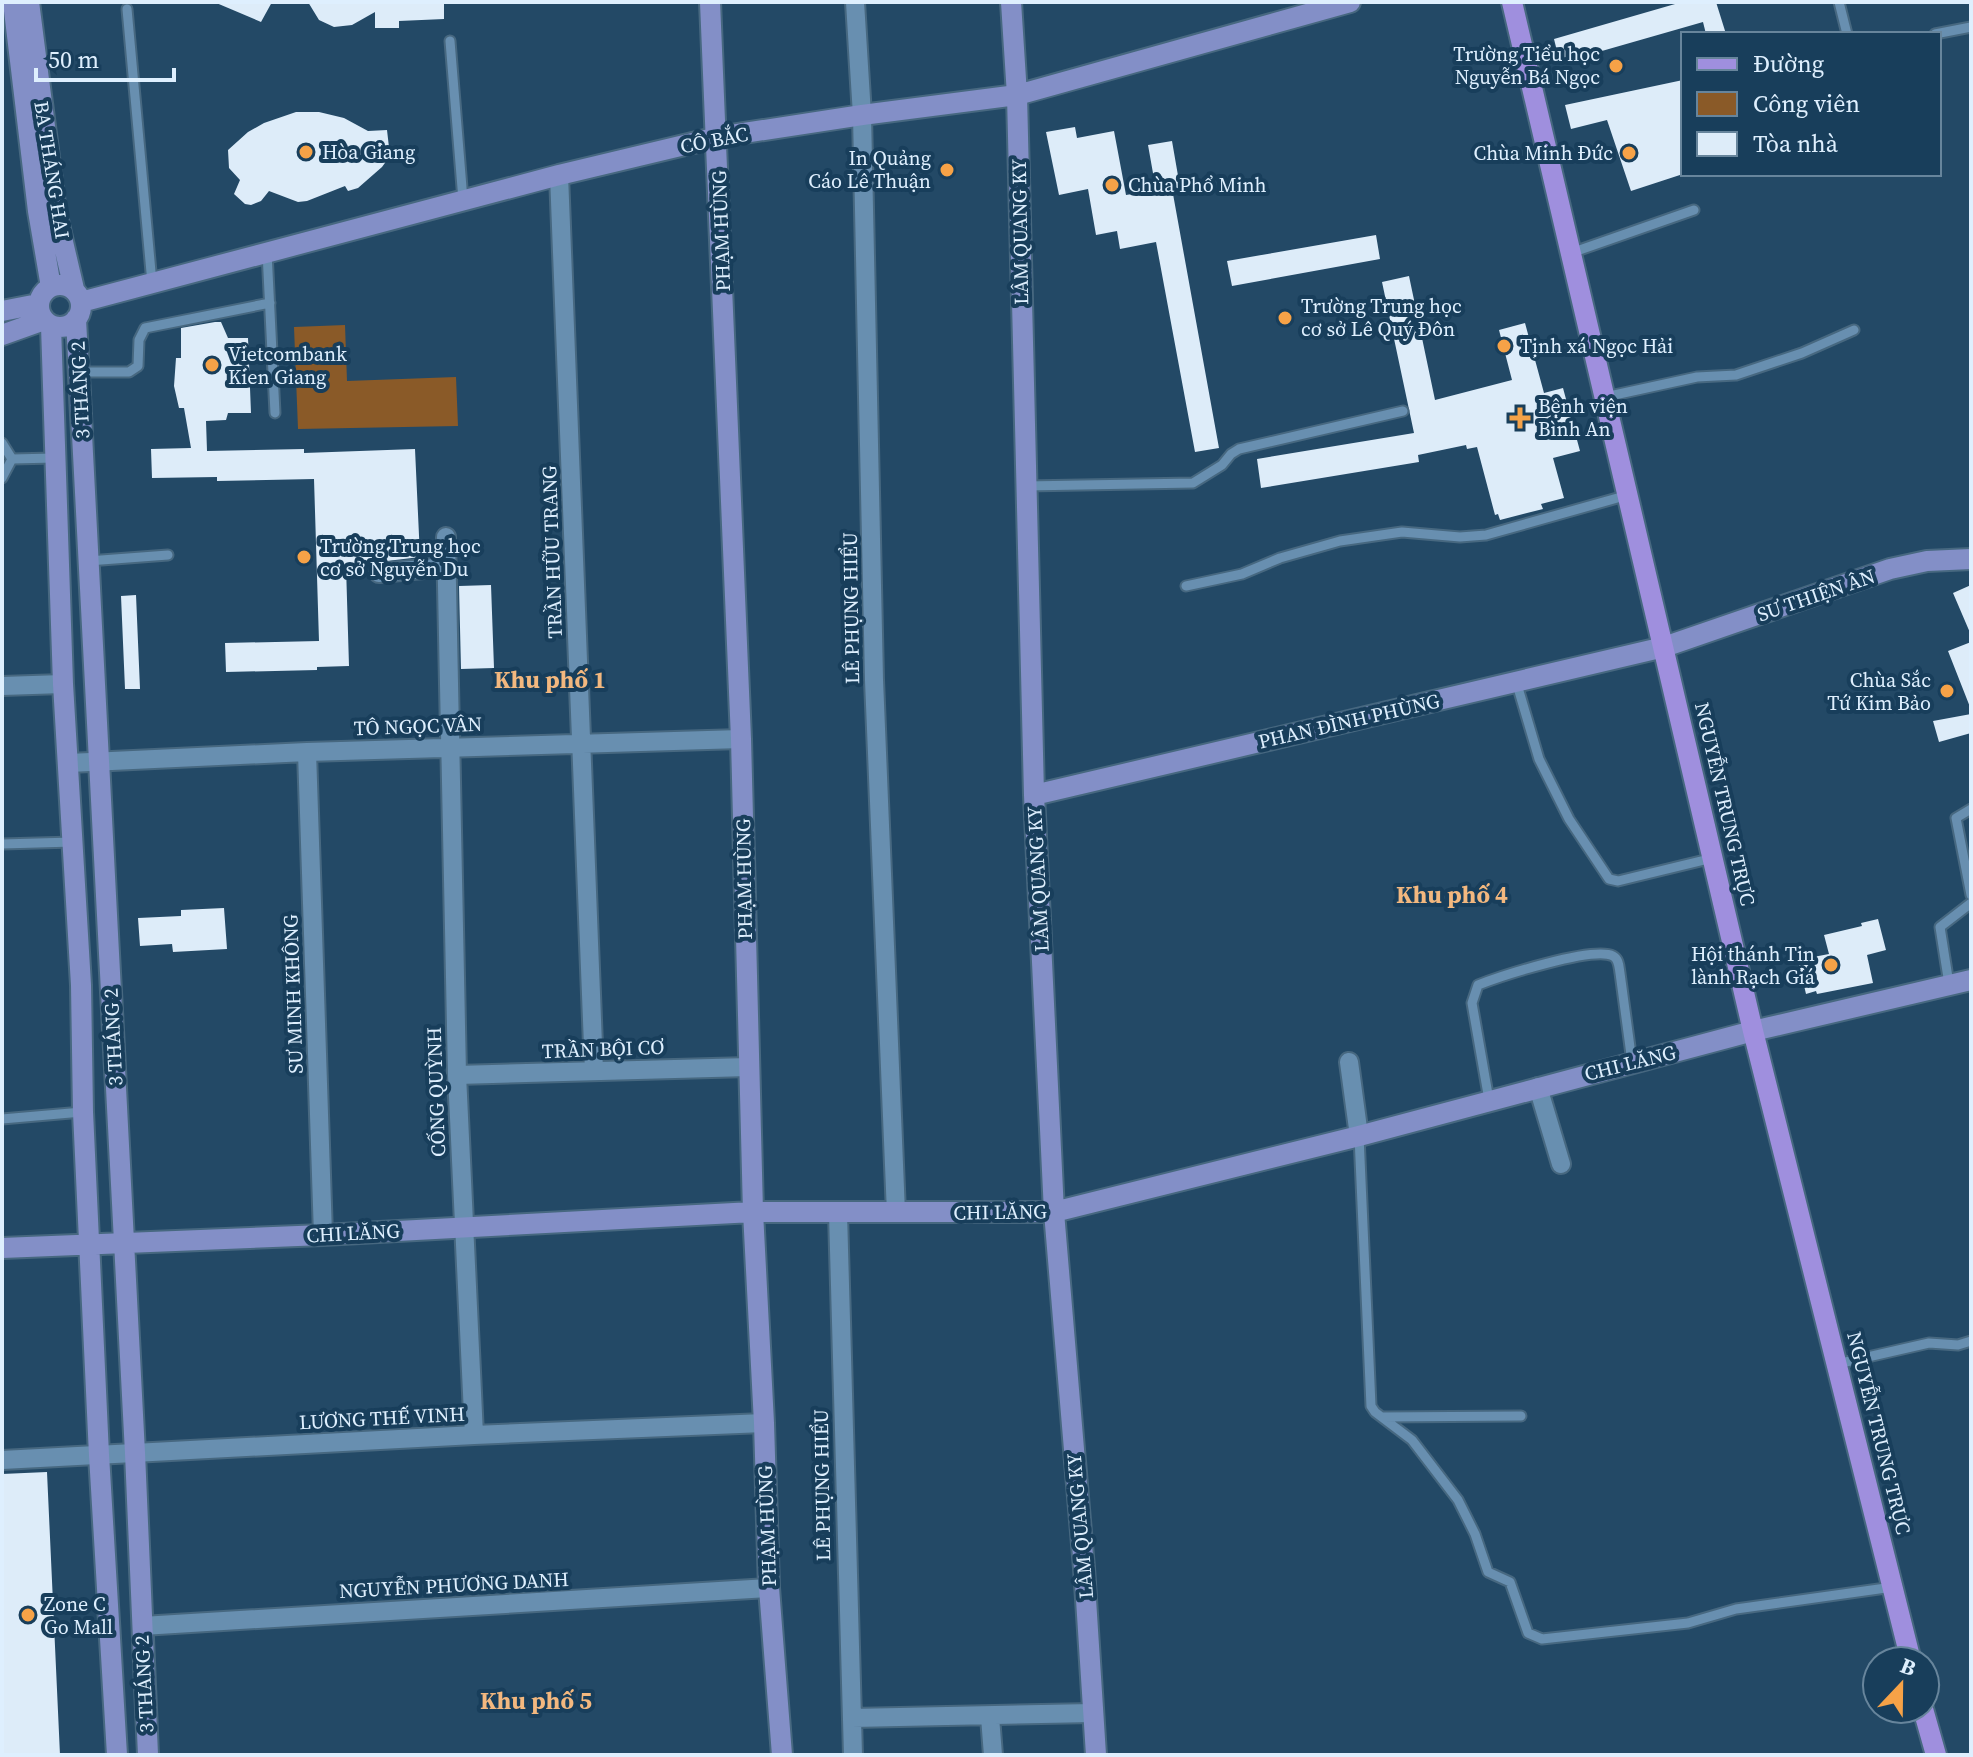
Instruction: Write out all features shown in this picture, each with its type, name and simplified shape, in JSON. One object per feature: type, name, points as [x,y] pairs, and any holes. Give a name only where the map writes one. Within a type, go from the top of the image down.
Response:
[{"type":"main road","name":"NGUYỄN TRUNG TRỰC","points":[[1512,2],[1753,1031],[1907,1645]]},
{"type":"main road","points":[[1928,1725],[1936,1755]]},
{"type":"street","name":"BA THÁNG HAI","points":[[13,2],[47,212],[77,303]]},
{"type":"street","name":"BA THÁNG HAI","points":[[29,2],[47,212]]},
{"type":"street","name":"PHẠM HÙNG","points":[[710,2],[741,739],[753,1212],[769,1588],[782,1755]]},
{"type":"street","name":"LÊ PHỤNG HIỂU","points":[[855,2],[862,115],[874,680],[896,1213]]},
{"type":"street","name":"LÂM QUANG KY","points":[[1011,2],[1017,95],[1034,795],[1054,1212],[1084,1568],[1096,1755]]},
{"type":"street","name":"CÔ BẮC","points":[[45,317],[65,326],[77,303],[559,175],[718,137],[1017,95],[1350,2]]},
{"type":"street","name":"TRẦN HỮU TRANG","points":[[559,175],[594,1071]]},
{"type":"street","points":[[47,212],[51,287]]},
{"type":"street","points":[[45,317],[43,292],[51,287],[60,284],[77,303]]},
{"type":"street","name":"3 THÁNG 2","points":[[77,303],[148,1755]]},
{"type":"street","points":[[2,311],[45,317]]},
{"type":"street","points":[[2,335],[45,317]]},
{"type":"street","name":"3 THÁNG 2","points":[[45,317],[81,985],[83,1112],[99,1455],[117,1755]]},
{"type":"street","name":"CỐNG QUỲNH","points":[[446,537],[457,1075],[474,1435]]},
{"type":"street","name":"SƯ THIỆN ÂN","points":[[1664,647],[1890,569],[1927,561],[1971,559]]},
{"type":"street","points":[[379,573],[446,567]]},
{"type":"street","name":"PHAN ĐÌNH PHÙNG","points":[[1034,795],[1664,647]]},
{"type":"street","points":[[2,686],[63,684]]},
{"type":"street","name":"TÔ NGỌC VÂN","points":[[69,763],[307,752],[741,739]]},
{"type":"street","name":"SƯ MINH KHÔNG","points":[[307,752],[323,1235]]},
{"type":"street","name":"CHI LĂNG","points":[[2,1248],[753,1212],[1054,1212],[1359,1136],[1753,1031],[1971,980]]},
{"type":"street","points":[[1349,1062],[1359,1136]]},
{"type":"street","name":"TRẦN BỘI CƠ","points":[[457,1075],[749,1067]]},
{"type":"street","points":[[1538,1087],[1561,1164]]},
{"type":"street","name":"LÊ PHỤNG HIỂU","points":[[838,1213],[853,1755]]},
{"type":"street","name":"LƯƠNG THẾ VINH","points":[[2,1460],[764,1423]]},
{"type":"street","name":"NGUYỄN PHƯƠNG DANH","points":[[142,1626],[769,1588]]},
{"type":"street","points":[[852,1718],[1093,1713]]},
{"type":"street","points":[[990,1717],[993,1755]]},
{"type":"lane","points":[[1839,2],[1846,32]]},
{"type":"lane","points":[[127,9],[152,283]]},
{"type":"lane","points":[[1941,33],[1971,27]]},
{"type":"lane","points":[[450,41],[463,200]]},
{"type":"lane","points":[[1571,253],[1694,210]]},
{"type":"lane","points":[[267,252],[275,413]]},
{"type":"lane","points":[[79,372],[129,372],[138,366],[139,340],[145,328],[270,303]]},
{"type":"lane","points":[[1605,397],[1697,377],[1736,375],[1802,353],[1854,330]]},
{"type":"lane","points":[[1026,486],[1193,483],[1222,465],[1239,449],[1403,411]]},
{"type":"lane","points":[[2,443],[12,459]]},
{"type":"lane","points":[[12,459],[54,458]]},
{"type":"lane","points":[[2,478],[12,459]]},
{"type":"lane","points":[[1186,586],[1242,574],[1280,558],[1340,541],[1402,532],[1460,537],[1486,535],[1628,495]]},
{"type":"lane","points":[[88,561],[168,555]]},
{"type":"lane","points":[[1516,681],[1539,759],[1569,819],[1609,879],[1618,881],[1713,858]]},
{"type":"lane","points":[[1971,809],[1956,818],[1971,895]]},
{"type":"lane","points":[[2,844],[73,842]]},
{"type":"lane","points":[[1949,985],[1940,927],[1971,903]]},
{"type":"lane","points":[[1489,1100],[1472,1003],[1478,985],[1508,973],[1585,957],[1613,956],[1620,973],[1632,1062]]},
{"type":"lane","points":[[2,1119],[83,1112]]},
{"type":"lane","points":[[1359,1136],[1371,1406],[1412,1440],[1458,1500],[1475,1534],[1488,1572],[1510,1582],[1528,1633],[1542,1639],[1688,1623],[1736,1609],[1893,1587]]},
{"type":"lane","points":[[1837,1364],[1929,1343],[1958,1345],[1971,1341]]},
{"type":"lane","points":[[1382,1417],[1521,1416]]},
{"type":"green space","points":[[345,325],[347,381],[456,377],[458,426],[298,429],[294,327]]},
{"type":"building","points":[[214,2],[272,2],[261,22]]},
{"type":"building","points":[[308,2],[444,2],[444,19],[399,21],[399,28],[375,28],[375,12],[352,25],[334,27],[319,20]]},
{"type":"building","points":[[1682,2],[1716,2],[1725,32],[1706,32],[1703,22],[1560,63],[1554,39]]},
{"type":"building","name":"Chùa Minh Đức","points":[[1681,80],[1681,175],[1631,191],[1607,120],[1571,129],[1565,105]]},
{"type":"building","points":[[296,112],[319,112],[344,118],[368,131],[387,130],[390,156],[358,188],[348,191],[345,186],[298,202],[269,191],[261,201],[245,204],[234,194],[240,180],[229,168],[228,150],[248,132],[264,123]]},
{"type":"building","points":[[1075,127],[1077,138],[1114,131],[1126,195],[1156,190],[1148,145],[1172,141],[1181,193],[1173,194],[1219,448],[1195,452],[1156,242],[1120,249],[1117,231],[1096,235],[1088,189],[1059,195],[1046,132]]},
{"type":"building","points":[[1376,235],[1380,259],[1232,286],[1227,261]]},
{"type":"building","points":[[1409,276],[1435,400],[1512,380],[1499,330],[1525,323],[1544,393],[1563,388],[1580,451],[1553,458],[1564,498],[1541,504],[1543,509],[1500,520],[1498,514],[1495,515],[1477,447],[1467,449],[1466,445],[1418,455],[1419,462],[1261,488],[1257,459],[1414,433],[1382,282]]},
{"type":"building","points":[[221,322],[228,338],[248,338],[251,413],[228,413],[226,420],[206,421],[207,451],[304,449],[304,453],[415,449],[420,557],[346,566],[349,666],[317,667],[317,670],[226,672],[225,643],[319,641],[314,479],[217,481],[217,477],[152,478],[151,449],[191,448],[184,408],[179,408],[174,386],[176,358],[181,358],[181,328]]},
{"type":"building","points":[[491,585],[494,668],[461,669],[459,586]]},
{"type":"building","points":[[1971,585],[1971,635],[1953,593]]},
{"type":"building","points":[[136,595],[140,689],[125,689],[121,596]]},
{"type":"building","points":[[1971,642],[1971,707],[1970,707],[1948,651]]},
{"type":"building","points":[[1971,714],[1971,733],[1939,742],[1933,721]]},
{"type":"building","points":[[224,908],[227,949],[173,952],[172,944],[140,946],[138,918],[181,916],[181,910]]},
{"type":"building","points":[[1878,919],[1886,950],[1867,955],[1873,983],[1806,994],[1799,964],[1809,962],[1808,958],[1829,954],[1824,935]]},
{"type":"building","name":"Zone C Go Mall","points":[[47,1472],[60,1755],[2,1755],[2,1474]]},
{"type":"place","name":"Trường Tiểu học Nguyễn Bá Ngọc","points":[[1616,66]]},
{"type":"place","name":"Hòa Giang","points":[[306,152]]},
{"type":"place","name":"Chùa Minh Đức","points":[[1629,153]]},
{"type":"place","name":"In Quảng Cáo Lê Thuận","points":[[947,170]]},
{"type":"place","name":"Chùa Phổ Minh","points":[[1112,185]]},
{"type":"place","name":"Trường Trung học cơ sở Lê Quý Đôn","points":[[1285,318]]},
{"type":"place","name":"Tịnh xá Ngọc Hải","points":[[1504,346]]},
{"type":"place","name":"Vietcombank Kien Giang","points":[[212,365]]},
{"type":"place","name":"Bệnh viện Bình An","points":[[1520,418]]},
{"type":"place","name":"Trường Trung học cơ sở Nguyễn Du","points":[[304,557]]},
{"type":"place","name":"Chùa Sắc Tứ Kim Bảo","points":[[1947,691]]},
{"type":"place","name":"Hội thánh Tin lành Rạch Giá","points":[[1831,965]]},
{"type":"place","name":"Zone C Go Mall","points":[[28,1615]]},
{"type":"district","name":"Khu phố 1","points":[[550,679]]},
{"type":"district","name":"Khu phố 4","points":[[1452,894]]},
{"type":"district","name":"Khu phố 5","points":[[536,1700]]}]
